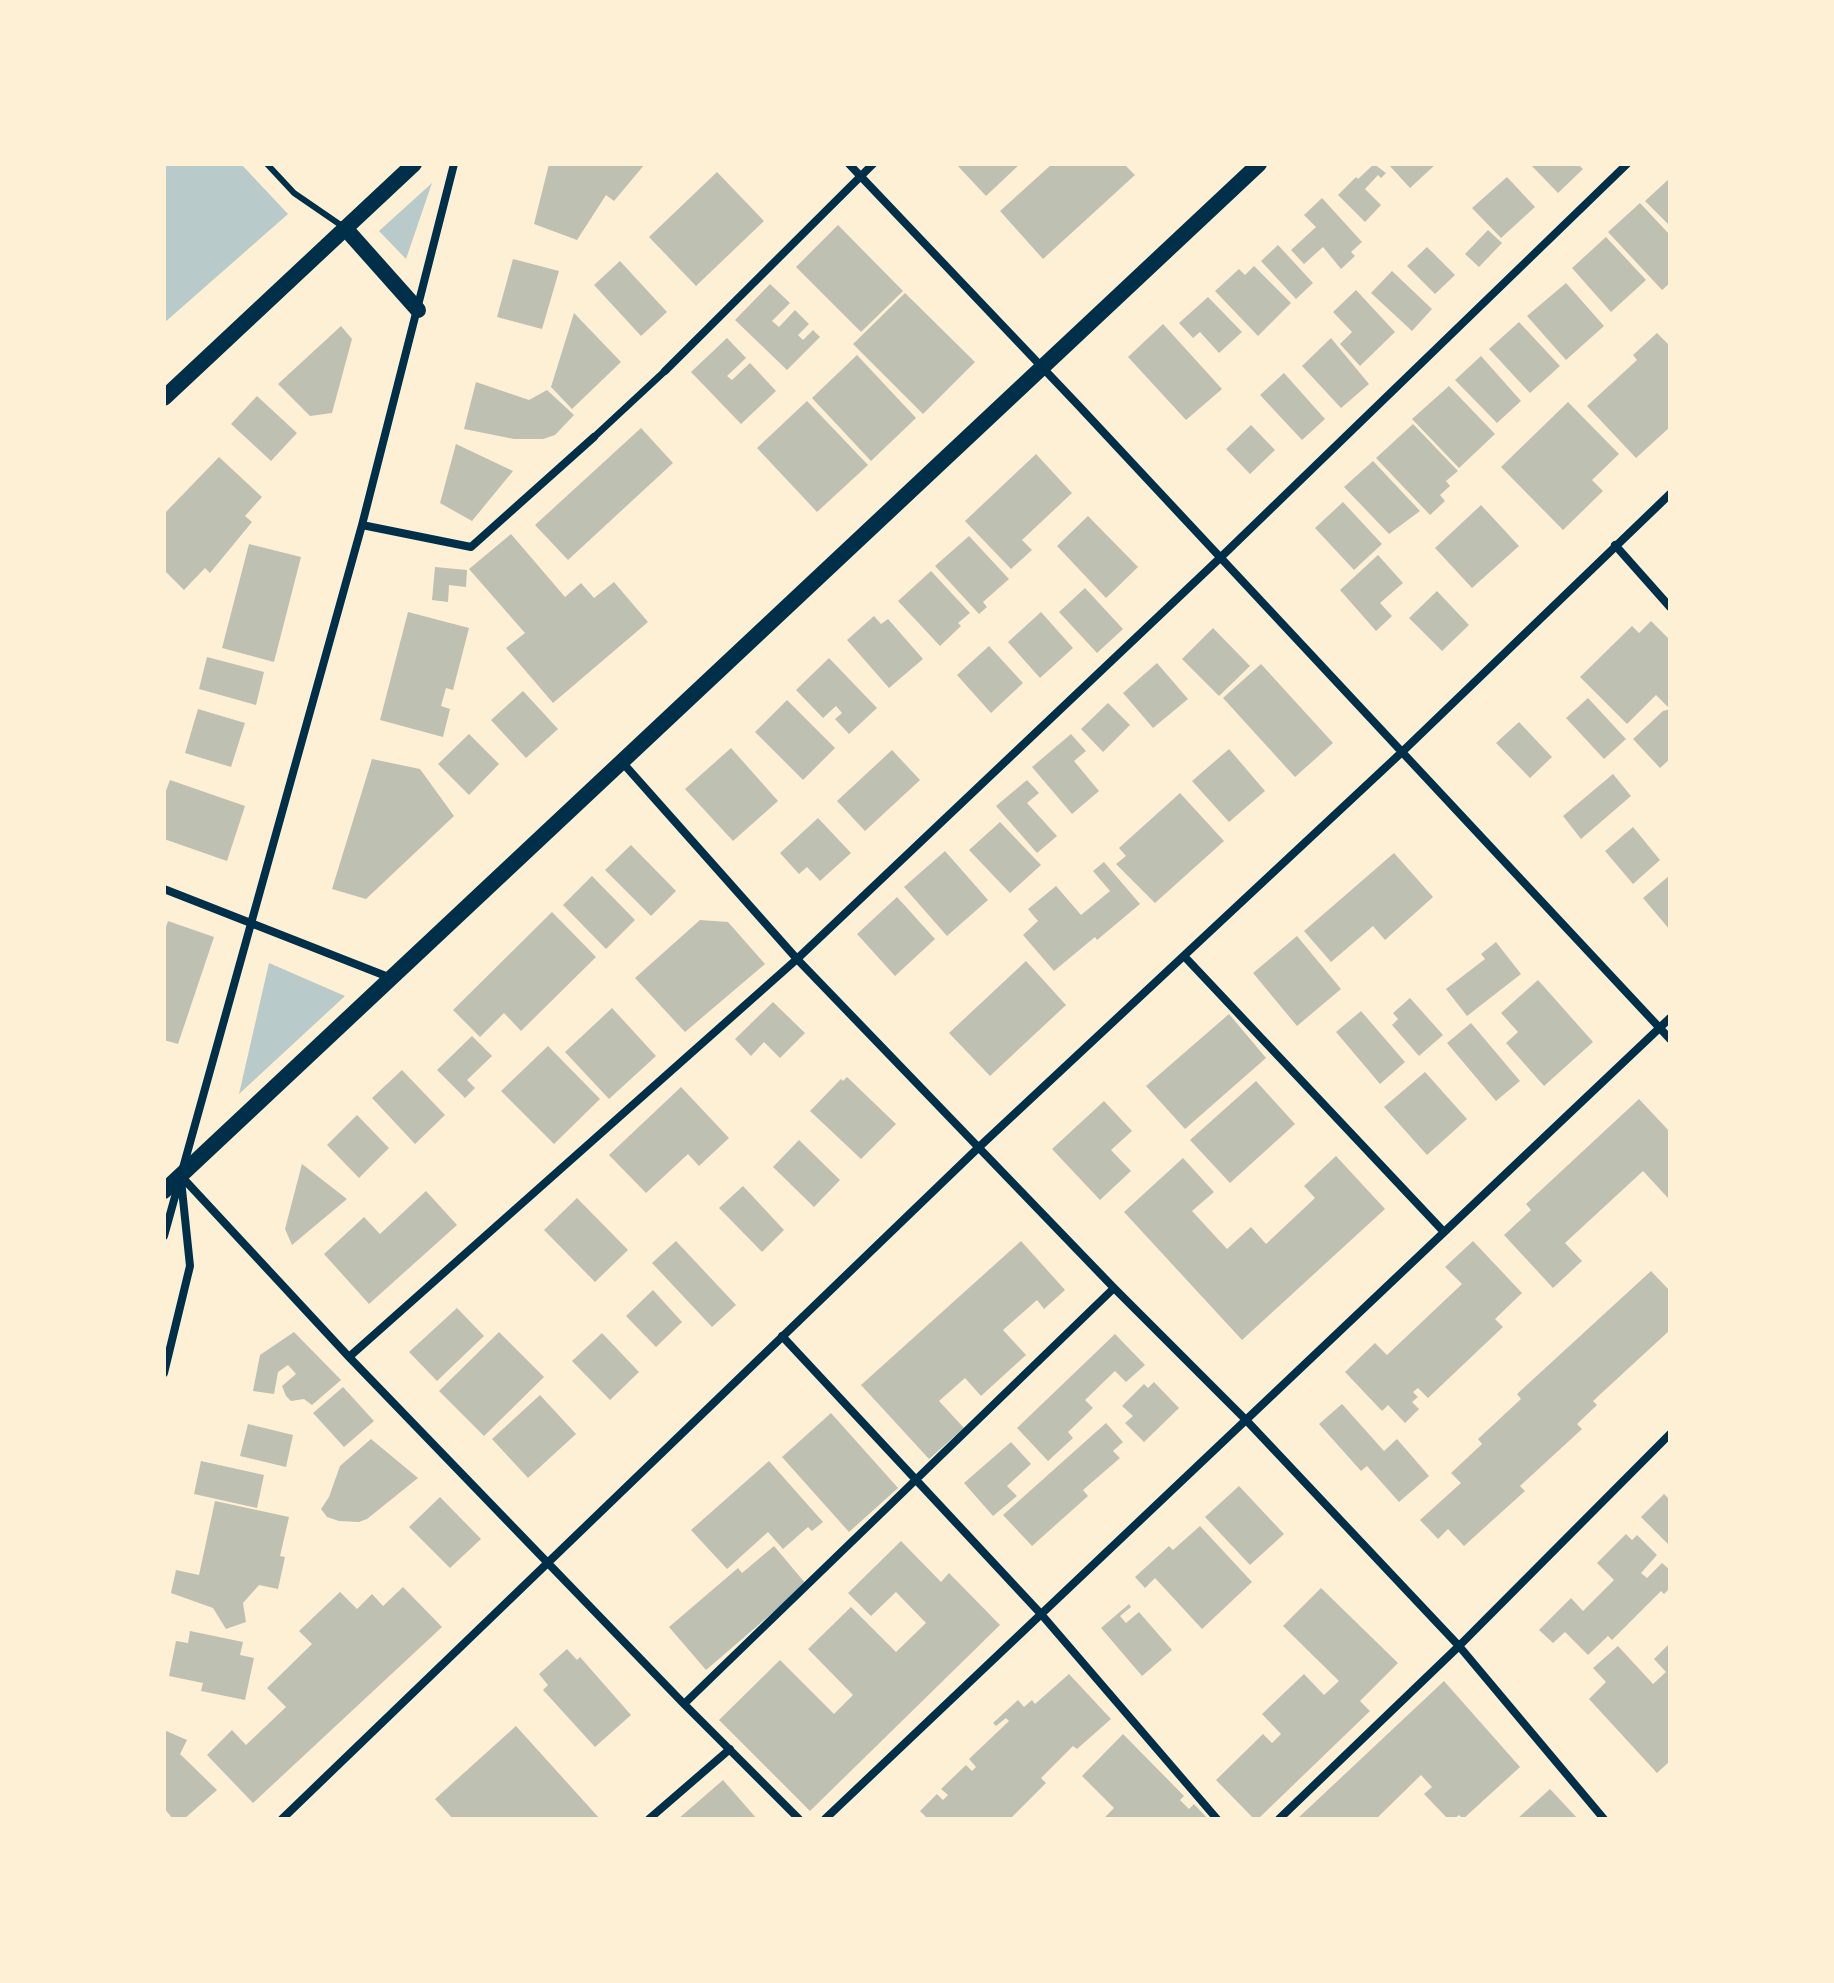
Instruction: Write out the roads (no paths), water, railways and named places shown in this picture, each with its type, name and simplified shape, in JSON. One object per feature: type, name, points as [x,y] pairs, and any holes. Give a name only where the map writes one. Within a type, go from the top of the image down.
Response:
[{"type":"main road","points":[[164,398],[414,164]]},
{"type":"main road","points":[[164,1191],[1259,164]]},
{"type":"main road","points":[[345,228],[418,310]]},
{"type":"street","points":[[164,1236],[362,525],[454,164]]},
{"type":"street","points":[[849,164],[1670,1039]]},
{"type":"street","points":[[362,525],[471,547],[665,371],[873,164]]},
{"type":"street","points":[[349,1357],[797,959],[1220,558],[1627,164]]},
{"type":"street","points":[[282,1819],[978,1148],[1402,752],[1670,494]]},
{"type":"street","points":[[1615,545],[1670,607]]},
{"type":"street","points":[[622,762],[797,959],[1114,1288],[1246,1420],[1459,1646],[1604,1819]]},
{"type":"street","points":[[164,889],[391,978]]},
{"type":"street","points":[[1184,956],[1444,1232]]},
{"type":"street","points":[[825,1819],[1670,1018]]},
{"type":"street","points":[[181,1176],[349,1357],[799,1819]]},
{"type":"street","points":[[164,1373],[190,1266],[181,1176]]},
{"type":"street","points":[[684,1704],[1114,1288]]},
{"type":"street","points":[[782,1336],[1041,1614],[1217,1819]]},
{"type":"street","points":[[1279,1819],[1459,1646],[1670,1434]]},
{"type":"street","points":[[649,1819],[730,1749]]},
{"type":"lane","points":[[267,164],[294,193],[345,228]]}]
